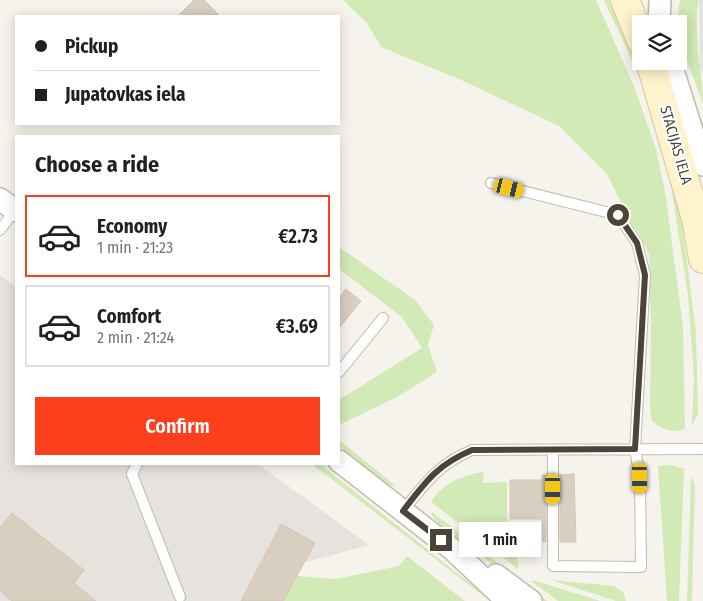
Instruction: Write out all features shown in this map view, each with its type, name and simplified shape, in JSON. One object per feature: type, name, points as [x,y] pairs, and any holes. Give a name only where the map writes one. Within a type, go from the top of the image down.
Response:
[{"type":"main road","points":[[624,0],[632,19]]},
{"type":"main road","name":"STACIJAS IELA","points":[[653,70],[700,215],[703,259]]},
{"type":"street","points":[[660,0],[660,15]]},
{"type":"street","points":[[673,70],[703,165]]},
{"type":"street","points":[[340,462],[453,550],[507,601]]},
{"type":"street","points":[[453,550],[472,558],[530,601]]},
{"type":"lane","points":[[491,183],[618,215],[637,243],[645,275],[635,449],[640,478],[641,567],[553,566],[553,451]]},
{"type":"lane","points":[[0,230],[10,207]]},
{"type":"lane","points":[[340,371],[383,318]]},
{"type":"lane","points":[[403,511],[434,472],[451,459],[472,450],[703,449]]},
{"type":"lane","points":[[136,465],[132,474],[180,597]]},
{"type":"shaded area","points":[[699,0],[703,0],[703,77],[700,66]]},
{"type":"shaded area","points":[[0,275],[15,286],[15,465],[259,465],[369,545],[281,569],[266,601],[0,601]]},
{"type":"green space","points":[[343,0],[596,0],[633,84],[656,149],[666,198],[683,327],[685,429],[667,430],[652,421],[650,409],[651,322],[649,254],[640,235],[631,223],[607,174],[559,126],[461,80],[381,47],[367,23]]},
{"type":"green space","points":[[604,0],[609,0],[632,53],[632,61]]},
{"type":"green space","points":[[680,0],[699,0],[697,38],[703,104],[687,60],[687,15],[679,15]]},
{"type":"green space","points":[[636,70],[639,70],[678,190],[696,333],[698,413],[692,425],[694,378],[688,295],[667,159]]},
{"type":"green space","points":[[340,248],[415,300],[434,325],[428,345],[437,372],[397,397],[340,425],[340,399],[422,348],[402,317],[340,270]]},
{"type":"green space","points":[[340,441],[396,486],[387,485],[340,448]]},
{"type":"green space","points":[[313,465],[321,465],[492,601]]},
{"type":"green space","points":[[670,465],[684,469],[679,601],[667,601],[658,466]]},
{"type":"green space","points":[[484,472],[483,483],[507,482],[507,523],[516,524],[518,569],[431,502],[441,490],[454,481],[468,475]]},
{"type":"green space","points":[[691,476],[695,486],[692,601],[687,601]]},
{"type":"green space","points":[[431,511],[547,601],[541,601],[440,525],[432,516]]},
{"type":"green space","points":[[407,556],[465,601],[283,601],[297,576],[335,579],[399,566]]},
{"type":"green space","points":[[551,580],[614,586],[623,592],[626,601],[616,601]]},
{"type":"green space","points":[[531,581],[536,581],[600,601],[558,601]]},
{"type":"building","points":[[194,0],[204,0],[219,15],[179,15]]},
{"type":"building","points":[[346,289],[361,301],[340,327],[340,297]]},
{"type":"building","points":[[574,474],[576,542],[560,542],[560,475]]},
{"type":"building","points":[[542,475],[546,475],[546,542],[543,542],[542,519],[510,519],[510,480],[542,480]]},
{"type":"building","points":[[12,513],[84,570],[74,583],[96,601],[12,601],[0,591],[0,528]]},
{"type":"building","points":[[281,524],[315,543],[283,601],[241,601]]},
{"type":"route","points":[[441,540],[403,511],[434,472],[451,459],[472,450],[635,449],[645,275],[637,243],[618,215]]}]
